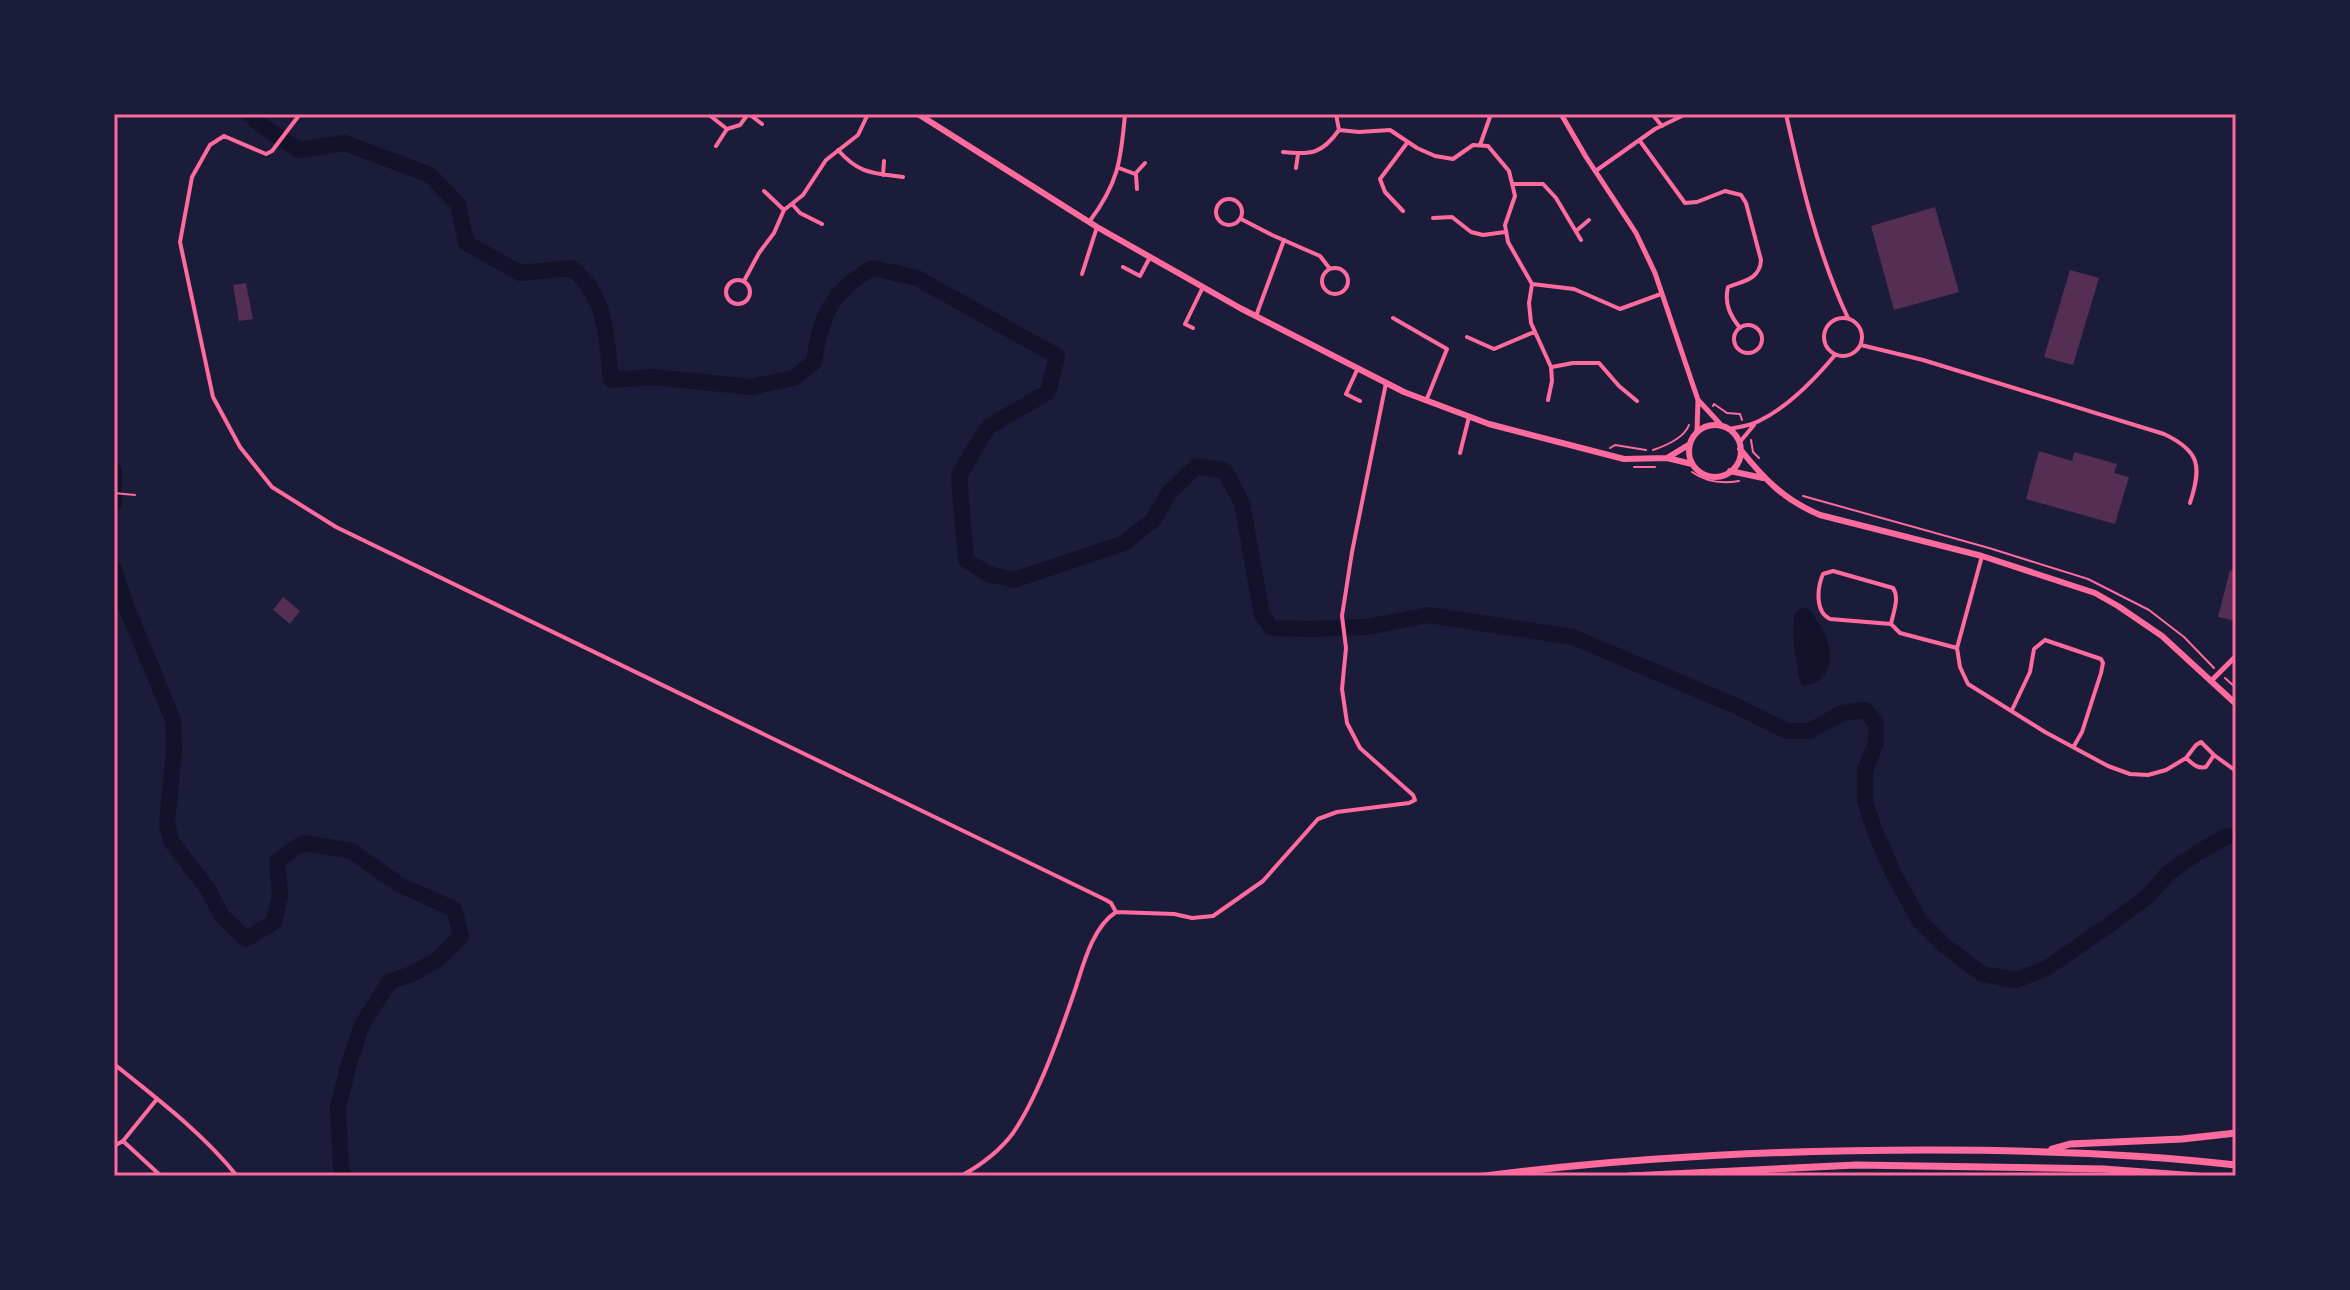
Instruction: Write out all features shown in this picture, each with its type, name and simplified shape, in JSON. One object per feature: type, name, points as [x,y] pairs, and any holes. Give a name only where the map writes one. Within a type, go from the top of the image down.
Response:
[{"type":"highway","points":[[2042,1152],[2070,1144],[2182,1139],[2236,1133]]},
{"type":"highway","points":[[1485,1176],[1605,1163],[1892,1150],[2150,1156],[2236,1165]]},
{"type":"highway","points":[[1630,1176],[1856,1165],[2104,1169],[2197,1176]]},
{"type":"main road","points":[[918,114],[1097,227],[1256,316],[1386,383],[1469,417],[1624,459],[1667,458],[1692,464]]},
{"type":"main road","points":[[1740,446],[1740,456],[1730,471],[1720,476],[1700,472],[1689,455],[1690,444],[1697,431],[1712,425],[1725,427],[1737,437],[1763,478],[1798,506],[1820,515],[1982,556],[2095,593],[2162,636],[2236,704]]},
{"type":"main road","points":[[1667,458],[1690,444]]},
{"type":"main road","points":[[1730,471],[1763,478]]},
{"type":"street","points":[[300,114],[272,151],[266,154],[224,136],[210,145],[192,177],[180,242],[213,397],[240,447],[272,487],[336,527],[1106,900],[1116,912]]},
{"type":"street","points":[[708,114],[727,129]]},
{"type":"street","points":[[716,146],[727,129],[740,125],[748,114],[762,124]]},
{"type":"street","points":[[744,281],[774,233],[784,210],[803,195],[826,160],[858,135],[868,114]]},
{"type":"street","points":[[1089,222],[1104,202],[1119,168],[1125,114]]},
{"type":"street","points":[[1336,114],[1339,130]]},
{"type":"street","points":[[1480,145],[1491,114]]},
{"type":"street","points":[[1561,114],[1636,233],[1663,293],[1698,400],[1697,431]]},
{"type":"street","points":[[1652,114],[1662,126]]},
{"type":"street","points":[[1597,170],[1662,126],[1686,114]]},
{"type":"street","points":[[1786,114],[1816,229],[1839,300],[1848,318],[1861,332],[1861,345],[1852,354],[1835,355],[1824,343],[1825,329],[1836,319],[1848,318]]},
{"type":"street","points":[[1339,130],[1390,130],[1435,156],[1453,159],[1473,145],[1488,146],[1509,171],[1515,196],[1505,225],[1506,232],[1508,242],[1532,284],[1529,303],[1531,323],[1551,367],[1548,400]]},
{"type":"street","points":[[1283,152],[1308,154],[1323,148],[1339,130]]},
{"type":"street","points":[[1640,141],[1685,203],[1697,202],[1725,191],[1741,195],[1746,203],[1761,269],[1753,278],[1728,287],[1726,298],[1730,315],[1740,328]]},
{"type":"street","points":[[1403,211],[1385,192],[1380,179],[1408,142]]},
{"type":"street","points":[[838,150],[855,167],[868,173],[903,177]]},
{"type":"street","points":[[1296,168],[1298,153]]},
{"type":"street","points":[[883,175],[884,161]]},
{"type":"street","points":[[1137,189],[1135,174],[1145,163]]},
{"type":"street","points":[[1119,168],[1135,174]]},
{"type":"street","points":[[1512,184],[1543,184],[1556,198],[1581,240]]},
{"type":"street","points":[[764,191],[784,210]]},
{"type":"street","points":[[1229,198],[1237,201],[1242,209],[1241,219],[1230,225],[1221,222],[1216,213],[1219,203],[1229,198]]},
{"type":"street","points":[[792,204],[800,213],[822,224]]},
{"type":"street","points":[[1433,218],[1452,217],[1471,232],[1483,235],[1506,232]]},
{"type":"street","points":[[1241,219],[1320,256],[1330,269]]},
{"type":"street","points":[[1576,231],[1589,220]]},
{"type":"street","points":[[1082,274],[1097,227]]},
{"type":"street","points":[[1256,316],[1284,240]]},
{"type":"street","points":[[1123,267],[1140,276],[1150,257]]},
{"type":"street","points":[[1330,269],[1343,270],[1348,279],[1346,288],[1340,293],[1331,294],[1323,287],[1322,278],[1330,269]]},
{"type":"street","points":[[734,280],[744,281],[750,288],[749,298],[742,304],[732,303],[726,296],[727,286],[734,280]]},
{"type":"street","points":[[1532,284],[1574,289],[1620,309],[1663,293]]},
{"type":"street","points":[[1193,328],[1185,324],[1203,287]]},
{"type":"street","points":[[1393,318],[1447,349],[1426,401]]},
{"type":"street","points":[[1753,326],[1759,332],[1761,344],[1755,351],[1745,353],[1737,348],[1734,340],[1740,328],[1753,326]]},
{"type":"street","points":[[1467,337],[1494,349],[1535,332]]},
{"type":"street","points":[[1861,345],[1923,360],[2164,434],[2186,444],[2197,469],[2190,503]]},
{"type":"street","points":[[1698,400],[1725,427],[1756,423],[1775,413],[1835,355]]},
{"type":"street","points":[[1551,367],[1599,363],[1637,401]]},
{"type":"street","points":[[1358,368],[1346,394],[1360,401]]},
{"type":"street","points":[[961,1176],[987,1160],[1013,1133],[1051,1056],[1088,951],[1102,927],[1116,912],[1174,914],[1192,918],[1213,916],[1256,888],[1313,823],[1323,816],[1415,800],[1360,748],[1347,723],[1342,689],[1346,648],[1342,616],[1386,383]]},
{"type":"street","points":[[1460,453],[1469,417]]},
{"type":"street","points":[[1740,446],[1756,423]]},
{"type":"street","points":[[1982,556],[1957,648],[1960,667],[1968,684],[2045,732],[2108,766],[2130,774],[2148,775],[2166,770],[2186,758],[2201,742],[2236,771]]},
{"type":"street","points":[[1891,624],[1896,598],[1893,588],[1833,571],[1823,574],[1819,584],[1820,609],[1824,616],[1891,624],[1900,633],[1957,648]]},
{"type":"street","points":[[2012,710],[2030,672],[2034,649],[2039,643],[2045,640],[2101,659],[2101,673],[2082,732],[2074,746]]},
{"type":"street","points":[[2211,681],[2236,656]]},
{"type":"street","points":[[2186,758],[2201,768],[2206,767],[2214,755]]},
{"type":"street","points":[[114,1064],[222,1157],[237,1176]]},
{"type":"street","points":[[114,1146],[123,1141],[157,1099]]},
{"type":"street","points":[[123,1141],[159,1175]]},
{"type":"path","points":[[114,493],[135,495]]},
{"type":"shaded area","points":[[1804,607],[1809,609],[1822,630],[1830,654],[1824,676],[1811,684],[1802,685],[1793,630],[1796,614]]},
{"type":"building","points":[[1935,207],[1959,292],[1894,310],[1871,226]]},
{"type":"building","points":[[2070,270],[2099,278],[2073,365],[2044,357]]},
{"type":"building","points":[[246,283],[253,319],[239,321],[233,285]]},
{"type":"building","points":[[2039,451],[2072,461],[2074,452],[2117,464],[2114,473],[2129,477],[2115,524],[2026,499]]},
{"type":"building","points":[[2230,570],[2236,572],[2236,621],[2218,617]]},
{"type":"building","points":[[283,597],[300,611],[290,624],[273,610]]},
{"type":"waterway","points":[[249,114],[299,150],[345,143],[430,175],[458,204],[466,243],[520,273],[571,268],[592,291],[598,305],[606,334],[611,380],[653,377],[751,387],[794,378],[814,362],[820,331],[830,306],[847,286],[873,268],[917,278],[1057,356],[1048,392],[988,427],[959,475],[966,560],[988,574],[1014,580],[1124,543],[1153,520],[1169,493],[1197,466],[1225,471],[1242,503],[1262,615],[1272,628],[1366,627],[1429,615],[1573,637],[1787,731],[1810,731],[1842,713],[1865,710],[1876,723],[1876,743],[1865,770],[1865,801],[1894,875],[1920,921],[1946,947],[1982,974],[2016,980],[2047,968],[2150,894],[2167,874],[2225,837],[2236,835]]},
{"type":"waterway","points":[[114,471],[114,503]]},
{"type":"waterway","points":[[114,569],[173,720],[174,750],[167,823],[171,841],[209,891],[222,916],[246,939],[274,922],[280,896],[277,861],[303,843],[352,851],[398,884],[454,909],[461,936],[437,960],[389,982],[362,1025],[338,1108],[344,1176]]}]
